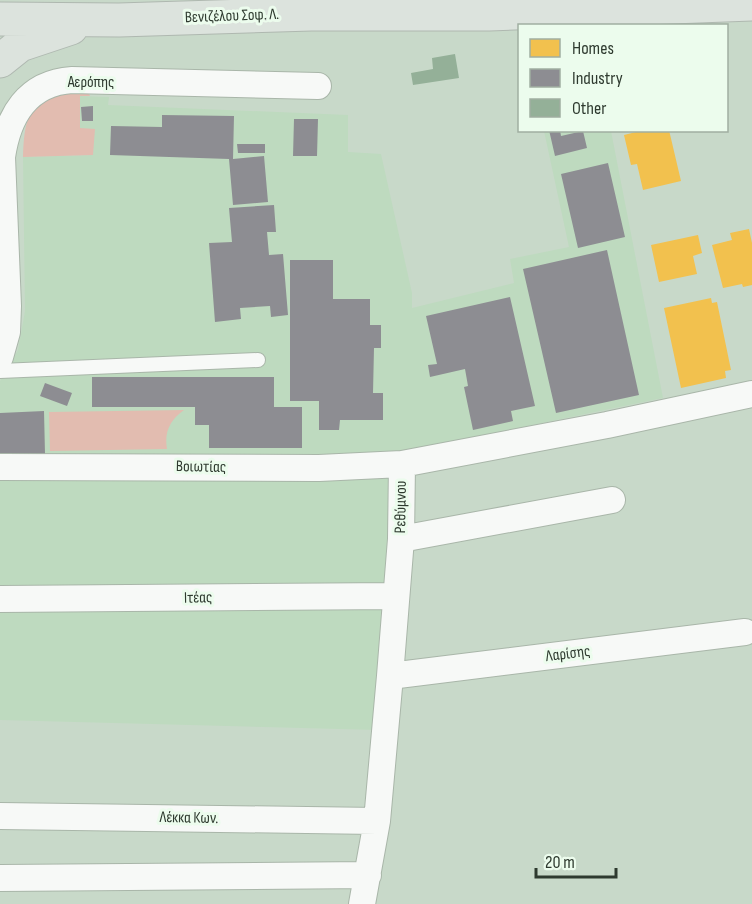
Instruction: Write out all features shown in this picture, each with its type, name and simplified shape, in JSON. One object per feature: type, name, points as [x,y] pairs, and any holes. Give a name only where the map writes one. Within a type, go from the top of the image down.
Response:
[{"type":"main road","name":"Βενιζέλου Σοφ. Λ.","points":[[0,19],[119,20],[310,14],[429,15],[588,12],[752,4]]},
{"type":"main road","points":[[0,61],[20,45],[34,38],[78,26],[119,20]]},
{"type":"street","name":"Αερόπης","points":[[0,357],[7,332],[8,306],[2,157],[4,144],[13,121],[31,94],[46,85],[72,80],[318,86]]},
{"type":"street","name":"Ρεθύμνου","points":[[362,904],[377,821],[401,539],[402,464],[752,394]]},
{"type":"street","name":"Βοιωτίας","points":[[0,467],[319,468],[402,464]]},
{"type":"street","points":[[401,539],[612,500]]},
{"type":"street","name":"Ιτέας","points":[[0,599],[396,596]]},
{"type":"street","name":"Λαρίσης","points":[[390,676],[745,632]]},
{"type":"street","name":"Λέκκα Κων.","points":[[0,816],[377,821]]},
{"type":"street","points":[[0,878],[368,875]]},
{"type":"lane","points":[[0,371],[258,360]]},
{"type":"shaded area","points":[[87,90],[90,96],[80,96],[80,128],[95,129],[93,155],[23,157],[29,117],[43,95]]},
{"type":"shaded area","points":[[80,96],[109,97],[108,105],[348,115],[348,152],[381,154],[412,293],[412,308],[514,283],[510,259],[569,247],[544,132],[611,132],[663,398],[391,454],[378,730],[0,720],[0,381],[18,350],[25,311],[23,157],[93,155],[80,129]]},
{"type":"shaded area","points":[[184,410],[169,427],[166,437],[167,449],[50,451],[49,412]]},
{"type":"building: Homes","points":[[636,132],[669,132],[681,181],[643,190],[637,164],[631,165],[624,135]]},
{"type":"building: Homes","points":[[749,229],[752,243],[752,285],[743,287],[742,284],[723,288],[712,245],[732,240],[730,233]]},
{"type":"building: Homes","points":[[698,235],[702,253],[693,256],[697,274],[659,282],[651,245]]},
{"type":"building: Homes","points":[[711,298],[712,303],[717,302],[731,370],[725,371],[726,378],[681,388],[664,308]]},
{"type":"building: Industry","points":[[93,106],[93,121],[82,121],[81,107]]},
{"type":"building: Industry","points":[[162,115],[234,116],[233,159],[264,156],[268,202],[233,205],[229,159],[110,155],[111,126],[162,127]]},
{"type":"building: Industry","points":[[294,119],[318,119],[317,156],[293,156]]},
{"type":"building: Industry","points":[[549,132],[560,132],[561,136],[583,132],[587,148],[555,156]]},
{"type":"building: Industry","points":[[237,144],[265,144],[265,153],[238,153]]},
{"type":"building: Industry","points":[[608,163],[625,237],[578,248],[561,174]]},
{"type":"building: Industry","points":[[274,205],[276,232],[267,232],[269,255],[283,254],[288,315],[271,317],[270,306],[240,308],[241,319],[215,322],[209,243],[232,242],[229,208]]},
{"type":"building: Industry","points":[[607,250],[639,395],[556,413],[523,269]]},
{"type":"building: Industry","points":[[290,260],[333,260],[333,299],[370,299],[370,325],[381,325],[381,348],[374,348],[373,393],[383,393],[383,420],[340,420],[339,430],[319,430],[319,401],[290,401]]},
{"type":"building: Industry","points":[[510,297],[535,406],[511,411],[513,421],[473,430],[464,387],[468,386],[465,369],[430,377],[428,365],[437,364],[426,316]]},
{"type":"building: Industry","points":[[92,377],[274,377],[274,407],[302,407],[302,448],[209,448],[209,425],[195,425],[195,407],[92,407]]},
{"type":"building: Industry","points":[[45,383],[72,393],[67,406],[40,396]]},
{"type":"building: Industry","points":[[44,411],[45,454],[0,455],[0,413]]},
{"type":"building: Other","points":[[455,54],[459,78],[413,85],[411,73],[433,69],[432,58]]}]
